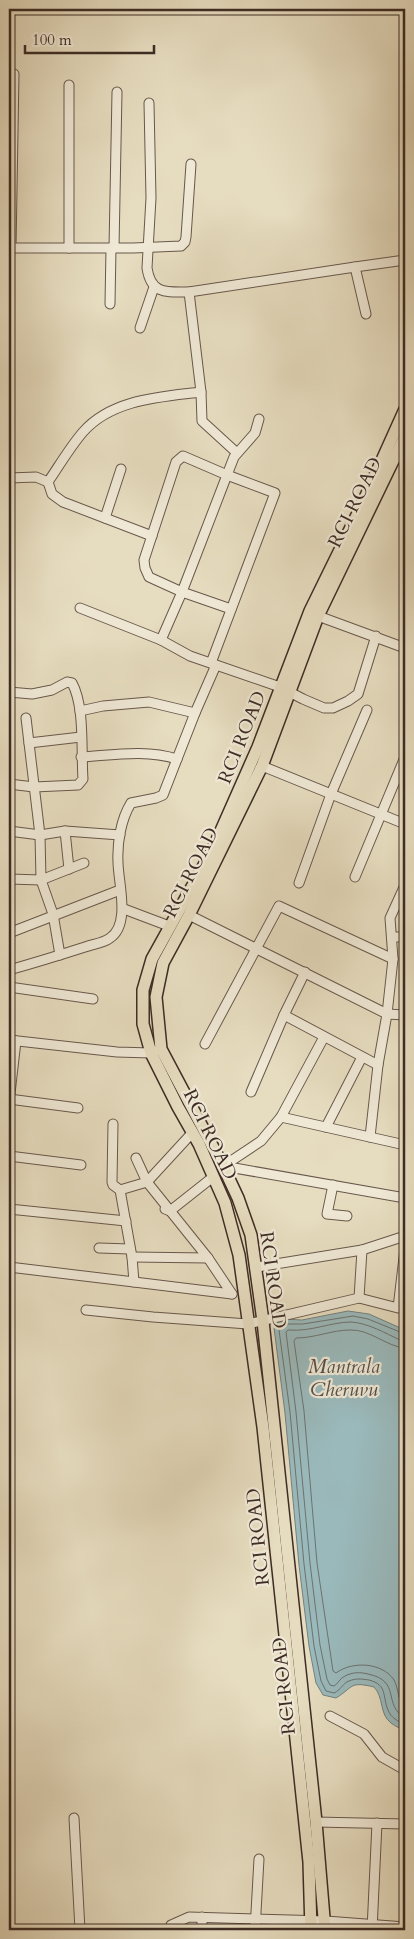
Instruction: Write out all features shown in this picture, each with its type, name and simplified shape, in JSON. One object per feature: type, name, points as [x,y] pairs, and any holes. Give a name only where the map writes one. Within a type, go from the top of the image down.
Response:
[{"type":"main road","name":"RCI ROAD","points":[[325,1926],[316,1822],[257,1267],[251,1235],[224,1165],[156,1051],[156,997],[164,963],[262,766],[310,611],[360,509],[405,409]]},
{"type":"main road","name":"RCI ROAD","points":[[312,1926],[308,1862],[263,1427],[239,1254],[225,1204],[143,1024],[143,990],[152,959],[212,851],[318,616],[405,436]]},
{"type":"street","points":[[14,74],[10,248],[181,246],[185,242],[191,164]]},
{"type":"street","points":[[69,86],[69,248]]},
{"type":"street","points":[[110,304],[116,92]]},
{"type":"street","points":[[150,103],[151,198],[150,247],[147,268],[148,276],[154,287],[167,292],[189,292],[405,260]]},
{"type":"street","points":[[355,267],[366,314]]},
{"type":"street","points":[[140,328],[154,287]]},
{"type":"street","points":[[189,292],[201,392],[202,421],[237,453]]},
{"type":"street","points":[[48,482],[84,431],[102,416],[117,408],[146,399],[201,392]]},
{"type":"street","points":[[161,640],[182,592],[234,457],[255,433],[260,419]]},
{"type":"street","points":[[9,970],[112,937],[116,931],[124,909],[117,861],[120,835],[127,810],[131,803],[163,795],[213,664],[231,609],[276,494],[183,456],[176,462],[144,560],[145,568],[150,577],[182,592],[231,609]]},
{"type":"street","points":[[105,518],[122,469]]},
{"type":"street","points":[[9,478],[36,477],[48,482],[52,494],[63,502],[152,536]]},
{"type":"street","points":[[80,608],[161,640],[190,656],[285,689],[303,700],[324,708],[333,708],[348,702],[358,694],[376,636]]},
{"type":"street","points":[[318,616],[405,648]]},
{"type":"street","points":[[9,692],[32,694],[52,690],[64,683],[70,682],[74,686],[80,711],[83,779],[81,783],[34,787],[9,784]]},
{"type":"street","points":[[80,711],[103,706],[150,702],[195,713]]},
{"type":"street","points":[[298,883],[331,794],[367,710]]},
{"type":"street","points":[[26,718],[40,835],[41,880],[53,914],[60,955]]},
{"type":"street","points":[[29,743],[81,737]]},
{"type":"street","points":[[81,757],[145,752],[162,754],[177,759]]},
{"type":"street","points":[[355,877],[405,757]]},
{"type":"street","points":[[262,766],[405,824]]},
{"type":"street","points":[[9,831],[40,835],[65,831],[120,835]]},
{"type":"street","points":[[65,831],[69,869]]},
{"type":"street","points":[[9,879],[41,880],[84,863]]},
{"type":"street","points":[[370,1137],[393,959],[390,918],[405,886]]},
{"type":"street","points":[[9,933],[53,914],[120,890]]},
{"type":"street","points":[[205,1044],[279,906],[393,959]]},
{"type":"street","points":[[124,909],[169,926]]},
{"type":"street","points":[[189,915],[387,1014],[405,1015]]},
{"type":"street","points":[[392,937],[405,937]]},
{"type":"street","points":[[252,1092],[284,1015],[305,972]]},
{"type":"street","points":[[9,987],[93,999]]},
{"type":"street","points":[[284,1015],[378,1065]]},
{"type":"street","points":[[224,1165],[261,1142],[281,1118],[324,1037]]},
{"type":"street","points":[[78,1108],[9,1101],[12,1041],[109,1051],[156,1051]]},
{"type":"street","points":[[326,1127],[362,1057]]},
{"type":"street","points":[[281,1118],[405,1145]]},
{"type":"street","points":[[113,1124],[112,1182],[113,1186],[120,1190],[147,1182],[193,1132]]},
{"type":"street","points":[[9,1156],[81,1165]]},
{"type":"street","points":[[9,1267],[232,1294],[208,1258],[147,1182],[136,1158]]},
{"type":"street","points":[[224,1165],[405,1198]]},
{"type":"street","points":[[168,1210],[213,1177]]},
{"type":"street","points":[[333,1185],[327,1214],[347,1216]]},
{"type":"street","points":[[120,1190],[134,1282]]},
{"type":"street","points":[[9,1209],[126,1221]]},
{"type":"street","points":[[257,1267],[362,1250],[405,1236]]},
{"type":"street","points":[[99,1248],[131,1253],[208,1258]]},
{"type":"street","points":[[86,1310],[248,1324],[359,1298],[401,1309],[405,1249]]},
{"type":"street","points":[[359,1298],[362,1250]]},
{"type":"street","points":[[330,1716],[364,1734],[382,1757],[405,1770]]},
{"type":"street","points":[[74,1818],[80,1930]]},
{"type":"street","points":[[316,1822],[405,1824]]},
{"type":"street","points":[[372,1928],[376,1823]]},
{"type":"street","points":[[255,1930],[259,1859]]},
{"type":"street","points":[[170,1929],[171,1925],[189,1917],[255,1920],[312,1926],[405,1927]]},
{"type":"street","points":[[202,1917],[202,1930]]},
{"type":"water","name":"Mantrala Cheruvu","points":[[348,1311],[369,1314],[405,1330],[405,1731],[387,1719],[374,1687],[366,1685],[352,1686],[336,1698],[323,1695],[316,1683],[309,1646],[299,1565],[285,1413],[274,1328],[279,1321],[284,1319],[302,1320]]}]
